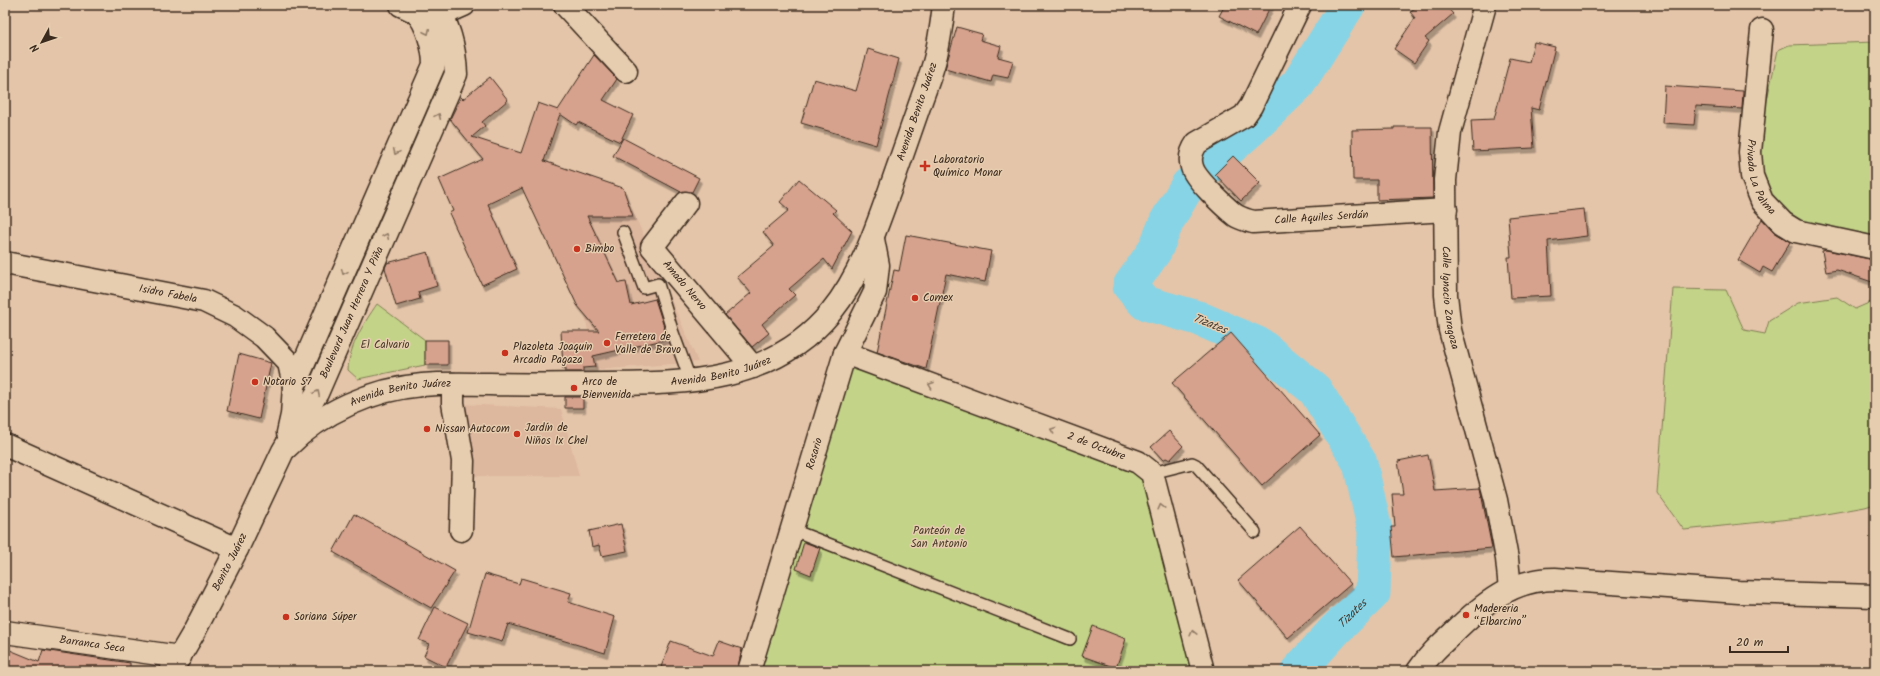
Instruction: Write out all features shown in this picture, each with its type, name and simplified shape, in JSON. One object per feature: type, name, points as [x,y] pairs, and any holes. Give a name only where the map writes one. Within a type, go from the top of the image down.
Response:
[{"type":"street","name":"Boulevard Juan Herrera Y Piña","points":[[283,451],[292,416],[294,386],[434,65],[429,37],[419,17],[415,12],[401,5]]},
{"type":"street","points":[[438,10],[464,5]]},
{"type":"street","points":[[565,5],[626,71]]},
{"type":"street","name":"Avenida Benito Juárez","points":[[283,451],[296,438],[314,424],[354,403],[398,389],[420,385],[453,384],[617,384],[691,382],[720,377],[753,367],[770,360],[803,340],[831,313],[849,285],[873,239],[936,56],[944,5]]},
{"type":"street","name":"Calle Aquiles Serdán","points":[[1300,5],[1251,106],[1244,116],[1197,143],[1190,160],[1194,171],[1208,188],[1236,216],[1253,222],[1446,210]]},
{"type":"street","name":"Calle Ignacio Zaragoza","points":[[1485,5],[1450,132],[1445,180],[1446,296],[1450,330],[1496,500],[1507,559],[1510,589]]},
{"type":"street","name":"Boulevard Juan Herrera Y Piña","points":[[283,451],[317,393],[456,74],[453,46],[438,10]]},
{"type":"street","name":"Privada La Palma","points":[[1762,30],[1750,152],[1752,176],[1762,201],[1777,218],[1796,231],[1875,248]]},
{"type":"street","name":"Amado Nervo","points":[[686,203],[652,247],[753,367]]},
{"type":"street","name":"Rosario","points":[[749,671],[793,530],[845,353],[875,292],[878,265],[873,239]]},
{"type":"street","name":"Isidro Fabela","points":[[5,264],[204,301],[235,316],[264,337],[289,363],[294,386]]},
{"type":"street","name":"2 de Octubre","points":[[845,353],[1138,462],[1152,473]]},
{"type":"street","points":[[453,384],[453,403],[463,461],[461,530]]},
{"type":"street","points":[[5,445],[237,549]]},
{"type":"street","name":"Benito Juárez","points":[[175,664],[237,549],[283,451]]},
{"type":"street","points":[[1152,473],[1203,671]]},
{"type":"street","points":[[1418,671],[1436,647],[1479,608],[1510,589],[1523,583],[1551,579],[1739,592],[1875,596]]},
{"type":"street","name":"Barranca Seca","points":[[5,632],[175,664]]},
{"type":"lane","points":[[623,232],[644,288],[658,284],[673,333],[691,382]]},
{"type":"lane","points":[[1152,473],[1192,463],[1196,465],[1255,532]]},
{"type":"lane","points":[[793,530],[1070,639]]},
{"type":"shaded area","points":[[504,148],[623,188],[698,362],[595,370],[585,315],[577,305]]},
{"type":"shaded area","name":"Jardín de Niños Ix Chel","points":[[461,404],[561,409],[579,476],[470,476]]},
{"type":"green space","points":[[1875,42],[1875,243],[1785,216],[1762,183],[1758,140],[1778,50],[1789,45]]},
{"type":"green space","points":[[1673,289],[1726,290],[1744,330],[1765,334],[1769,321],[1798,303],[1837,297],[1855,309],[1871,302],[1875,298],[1875,504],[1809,517],[1684,530],[1657,493]]},
{"type":"green space","name":"El Calvario","points":[[377,304],[425,340],[425,365],[358,379],[348,370],[354,344],[362,327]]},
{"type":"green space","name":"Panteón de San Antonio","points":[[851,361],[1144,474],[1196,671],[761,671]]},
{"type":"building","points":[[1225,5],[1271,5],[1256,35],[1219,16]]},
{"type":"building","points":[[1418,5],[1445,5],[1453,14],[1425,38],[1429,41],[1414,63],[1394,49],[1415,18],[1410,12]]},
{"type":"building","points":[[957,27],[982,34],[980,40],[1001,46],[998,57],[1013,61],[1008,78],[993,75],[991,82],[945,69]]},
{"type":"building","points":[[1534,42],[1555,47],[1539,110],[1531,108],[1534,148],[1473,151],[1471,120],[1494,119],[1510,58],[1529,62]]},
{"type":"building","points":[[868,49],[899,59],[876,145],[801,123],[814,79],[856,91]]},
{"type":"building","points":[[594,55],[617,79],[603,100],[633,115],[620,142],[578,122],[576,125],[560,114],[544,161],[623,188],[633,216],[587,216],[619,283],[626,282],[631,305],[655,299],[668,339],[593,356],[595,367],[583,368],[583,372],[566,372],[566,368],[563,369],[561,331],[599,331],[577,305],[522,188],[488,204],[517,269],[482,285],[449,213],[453,211],[439,179],[483,159],[450,119],[461,97],[463,99],[490,77],[508,100],[482,122],[485,126],[472,137],[521,153],[538,103],[558,110]]},
{"type":"building","points":[[1665,86],[1743,91],[1742,109],[1696,106],[1694,125],[1663,123]]},
{"type":"building","points":[[1394,127],[1432,127],[1433,198],[1377,200],[1377,180],[1353,180],[1352,130],[1394,129]]},
{"type":"building","points":[[623,138],[699,178],[692,192],[681,192],[613,156]]},
{"type":"building","points":[[1233,156],[1260,183],[1241,201],[1215,174]]},
{"type":"building","points":[[799,179],[836,210],[833,213],[852,231],[832,269],[824,259],[789,289],[795,295],[762,324],[769,333],[752,347],[725,315],[751,293],[737,277],[774,246],[763,232],[789,210],[780,202]]},
{"type":"building","points":[[1584,209],[1587,236],[1548,241],[1551,296],[1511,298],[1508,257],[1511,257],[1508,217]]},
{"type":"building","points":[[1762,219],[1774,232],[1790,242],[1772,272],[1763,267],[1760,273],[1738,260]]},
{"type":"building","points":[[906,235],[991,251],[985,282],[946,274],[926,369],[877,352],[894,270],[899,271]]},
{"type":"building","points":[[1826,250],[1875,260],[1875,283],[1837,270],[1826,272],[1822,251]]},
{"type":"building","points":[[428,252],[437,286],[418,292],[420,299],[396,306],[385,268],[387,263]]},
{"type":"building","points":[[1231,333],[1320,435],[1262,486],[1172,383]]},
{"type":"building","points":[[425,340],[448,340],[448,365],[425,365]]},
{"type":"building","name":"Notario 57","points":[[239,354],[271,363],[259,419],[227,411]]},
{"type":"building","points":[[565,397],[583,397],[583,408],[565,408]]},
{"type":"building","points":[[1169,431],[1183,446],[1170,460],[1166,458],[1163,460],[1151,447]]},
{"type":"building","points":[[1428,455],[1435,491],[1480,488],[1492,548],[1394,557],[1391,527],[1395,527],[1392,494],[1403,494],[1398,461]]},
{"type":"building","points":[[354,514],[455,571],[431,608],[333,552]]},
{"type":"building","points":[[621,524],[627,551],[602,556],[599,545],[592,547],[589,531]]},
{"type":"building","points":[[1300,526],[1351,584],[1288,638],[1238,580]]},
{"type":"building","points":[[804,542],[820,548],[811,575],[796,569]]},
{"type":"building","points":[[485,574],[519,584],[521,578],[571,593],[568,602],[615,617],[605,653],[508,624],[502,642],[468,632]]},
{"type":"building","points":[[435,607],[468,623],[446,667],[424,656],[429,644],[419,640]]},
{"type":"building","points":[[1093,626],[1126,639],[1116,668],[1082,656]]},
{"type":"building","points":[[671,641],[713,656],[719,641],[742,649],[737,671],[674,671],[661,667]]},
{"type":"building","points":[[5,648],[39,662],[43,650],[130,663],[130,671],[5,671]]},
{"type":"waterway","name":"Tizates","points":[[1298,671],[1335,630],[1373,593],[1375,531],[1360,463],[1315,390],[1260,345],[1198,318],[1145,303],[1130,286],[1155,250],[1167,221],[1188,185],[1249,131],[1298,84],[1348,5]]},
{"type":"place","name":"Laboratorio Químico Monar","points":[[925,166]]},
{"type":"place","name":"Bimbo","points":[[577,249]]},
{"type":"place","name":"Comex","points":[[915,298]]},
{"type":"place","name":"Ferretera de Valle de Bravo","points":[[607,343]]},
{"type":"place","name":"Plazoleta Joaquin Arcadio Pagaza","points":[[505,353]]},
{"type":"place","name":"Notario 57","points":[[255,382]]},
{"type":"place","name":"Arco de Bienvenida","points":[[574,388]]},
{"type":"place","name":"Nissan Autocom","points":[[427,429]]},
{"type":"place","name":"Jardín de Niños Ix Chel","points":[[517,434]]},
{"type":"place","name":"Madereria “Elbarcino”","points":[[1466,615]]},
{"type":"place","name":"Soriana Súper","points":[[286,617]]}]
